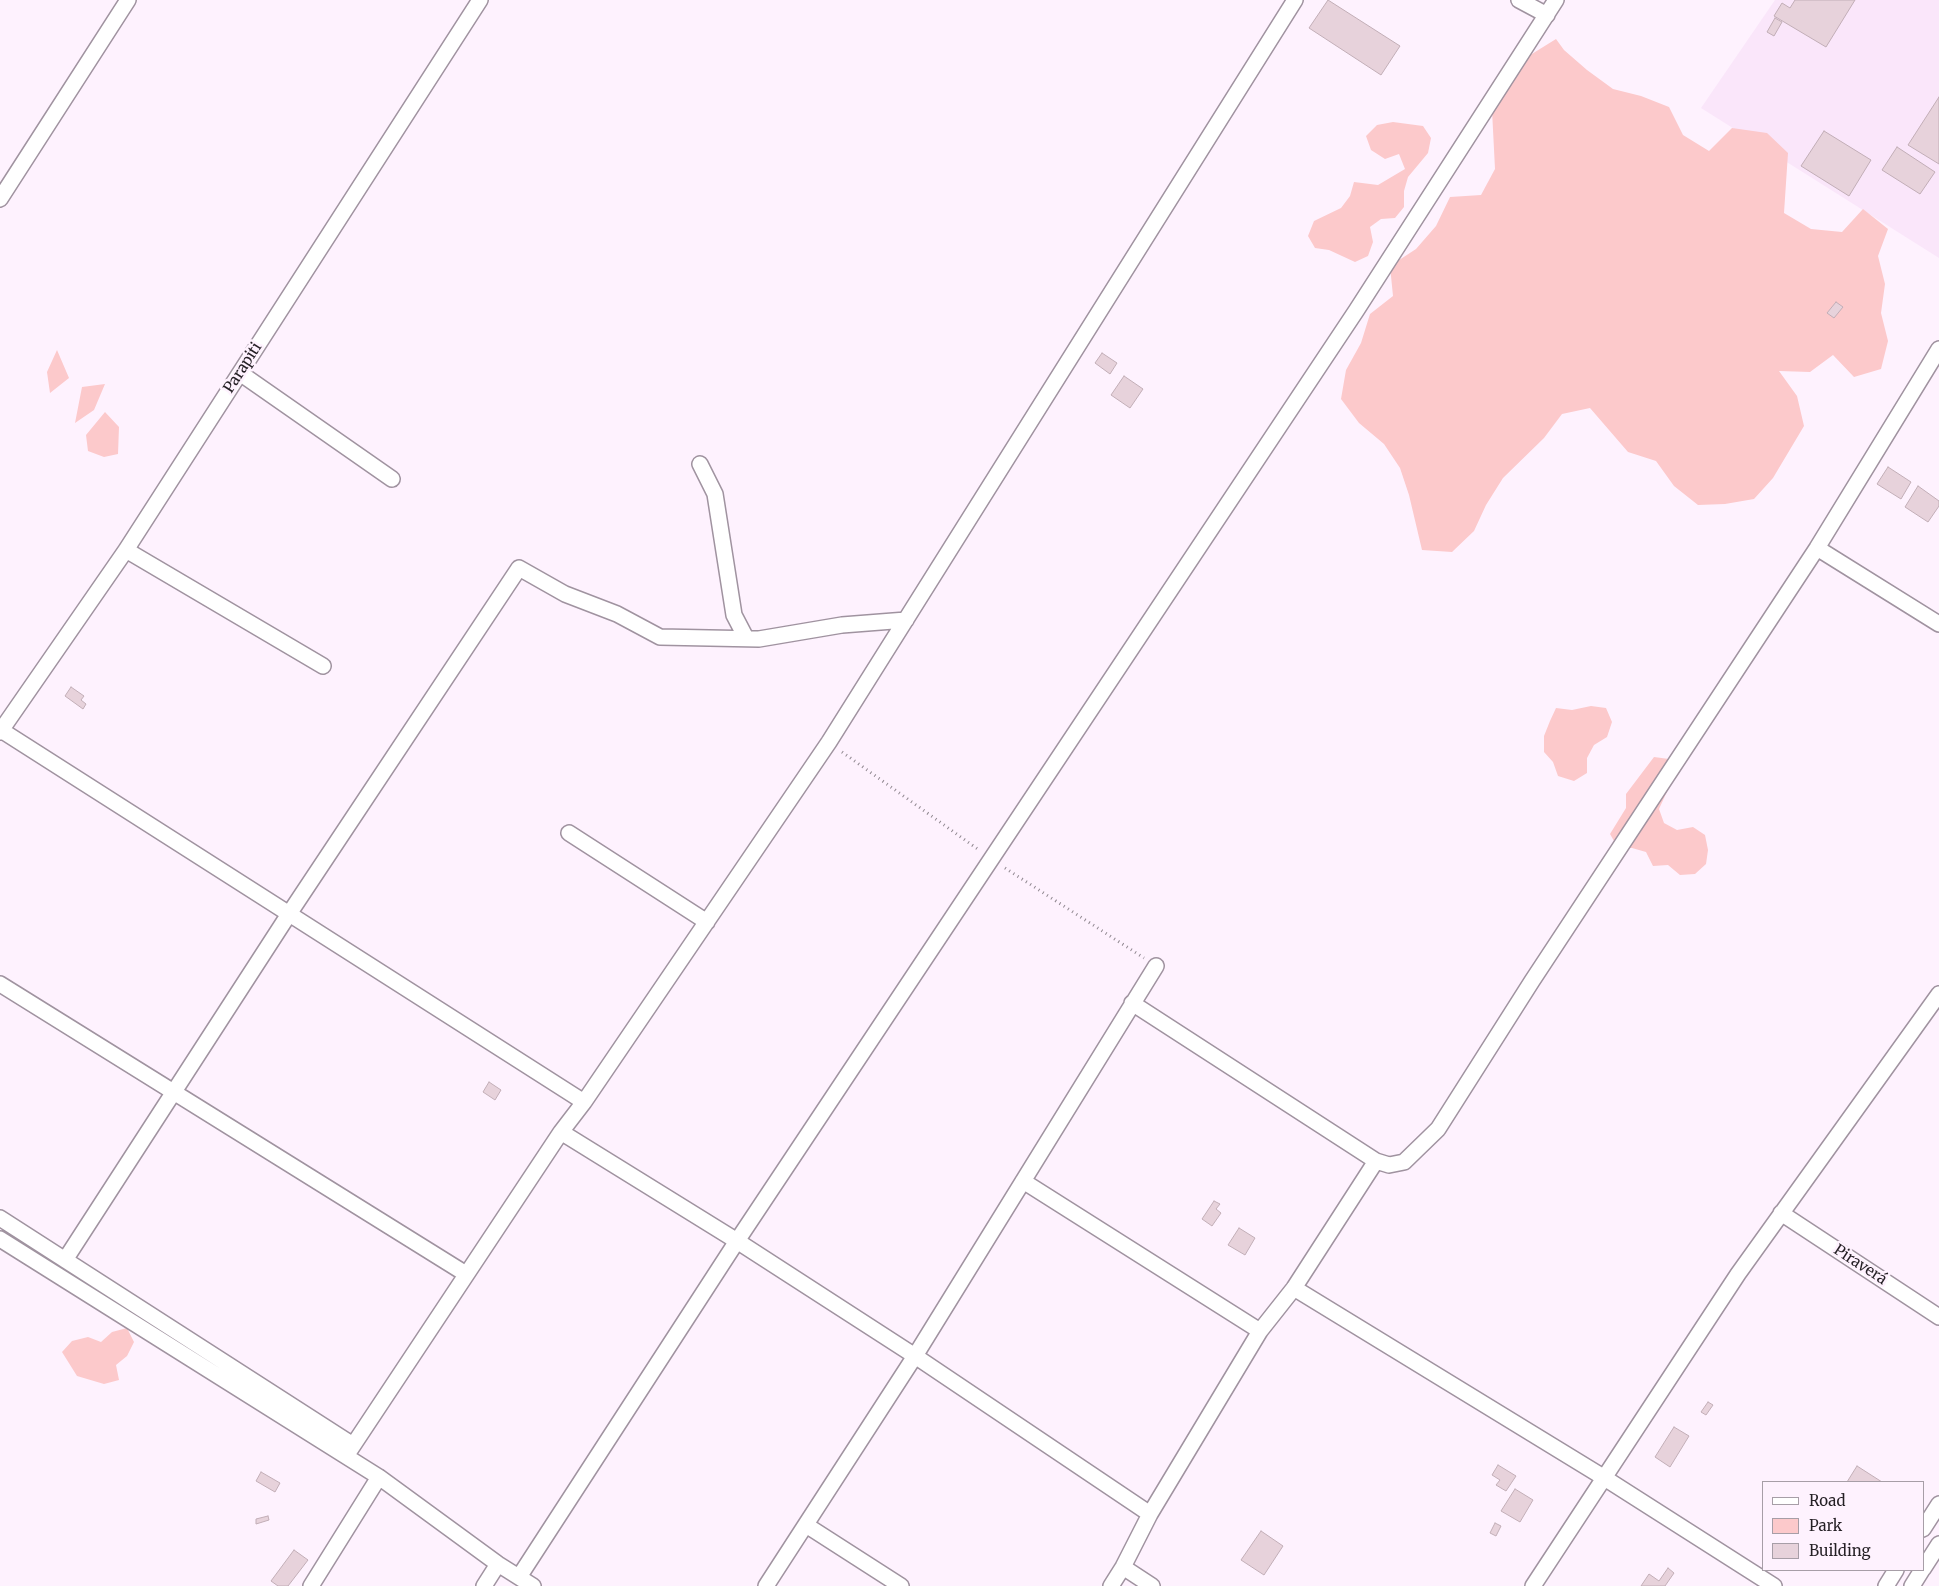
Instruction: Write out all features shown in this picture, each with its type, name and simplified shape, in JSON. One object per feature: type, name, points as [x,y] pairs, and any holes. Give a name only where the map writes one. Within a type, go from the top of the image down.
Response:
[{"type":"street","points":[[0,199],[128,0]]},
{"type":"street","name":"Parapiti","points":[[1,731],[126,550],[480,0]]},
{"type":"street","points":[[349,1451],[561,1132],[584,1102],[829,742],[1295,0]]},
{"type":"street","points":[[1520,0],[1546,15]]},
{"type":"street","points":[[519,1577],[737,1241],[1356,311],[1556,0]]},
{"type":"street","points":[[1132,1003],[1376,1161],[1389,1165],[1404,1162],[1438,1129],[1532,981],[1817,548],[1939,349]]},
{"type":"street","points":[[240,373],[392,479]]},
{"type":"street","points":[[700,464],[714,494],[734,615],[746,638]]},
{"type":"street","points":[[1817,548],[1939,624]]},
{"type":"street","points":[[126,550],[323,666]]},
{"type":"street","points":[[65,1260],[289,914],[519,568],[565,594],[617,614],[660,637],[759,638],[842,625],[906,620]]},
{"type":"street","points":[[1,731],[584,1102]]},
{"type":"street","points":[[569,833],[707,922]]},
{"type":"street","points":[[766,1586],[915,1356],[1156,966]]},
{"type":"street","points":[[0,984],[466,1274]]},
{"type":"street","points":[[1533,1586],[1603,1477],[1781,1213],[1939,994]]},
{"type":"street","points":[[561,1132],[737,1241],[915,1356],[1150,1514]]},
{"type":"street","points":[[1111,1586],[1124,1567],[1150,1514],[1260,1331],[1294,1288],[1376,1161]]},
{"type":"street","points":[[1023,1181],[1260,1331]]},
{"type":"street","name":"Piraverá","points":[[1781,1213],[1939,1317]]},
{"type":"street","points":[[0,1218],[349,1451],[379,1477],[498,1564],[533,1586]]},
{"type":"street","points":[[0,1239],[349,1451]]},
{"type":"street","points":[[1294,1288],[1603,1477],[1774,1586]]},
{"type":"street","points":[[311,1586],[379,1477]]},
{"type":"street","points":[[1924,1527],[1939,1504]]},
{"type":"street","points":[[806,1525],[901,1586]]},
{"type":"street","points":[[1924,1567],[1939,1544]]},
{"type":"street","points":[[484,1586],[498,1564]]},
{"type":"street","points":[[1124,1567],[1152,1586]]},
{"type":"street","points":[[1886,1586],[1895,1571]]},
{"type":"street","points":[[1912,1586],[1922,1571]]},
{"type":"shaded area","points":[[1775,0],[1939,0],[1939,258],[1701,108]]},
{"type":"green space","points":[[1556,39],[1564,50],[1613,89],[1641,96],[1669,107],[1683,135],[1709,151],[1732,128],[1767,133],[1788,153],[1784,213],[1811,229],[1842,232],[1863,209],[1888,229],[1878,256],[1885,284],[1881,313],[1888,341],[1881,369],[1854,377],[1833,355],[1810,372],[1779,371],[1797,396],[1804,426],[1773,478],[1754,499],[1725,504],[1698,505],[1674,486],[1656,461],[1628,452],[1590,408],[1562,414],[1544,438],[1503,478],[1486,505],[1474,531],[1452,552],[1422,550],[1409,495],[1400,468],[1384,444],[1359,423],[1341,399],[1346,370],[1361,343],[1370,314],[1393,296],[1390,266],[1416,249],[1436,226],[1450,197],[1481,195],[1495,169],[1492,110],[1527,57]]},
{"type":"green space","points":[[1393,122],[1423,126],[1431,138],[1428,153],[1408,177],[1404,191],[1404,207],[1395,218],[1381,219],[1370,227],[1373,242],[1368,256],[1355,262],[1329,250],[1315,248],[1308,236],[1314,221],[1341,208],[1350,196],[1354,182],[1378,185],[1405,169],[1399,154],[1385,159],[1371,150],[1366,136],[1377,125]]},
{"type":"green space","points":[[57,350],[69,378],[50,393],[47,372]]},
{"type":"green space","points":[[105,384],[94,410],[75,423],[82,387]]},
{"type":"green space","points":[[105,412],[119,427],[118,454],[104,457],[88,451],[86,435]]},
{"type":"green space","points":[[1591,706],[1606,708],[1612,722],[1607,737],[1594,745],[1587,758],[1587,773],[1574,781],[1558,776],[1553,762],[1544,752],[1544,736],[1556,708],[1572,710]]},
{"type":"green space","points":[[1654,757],[1669,759],[1675,774],[1659,809],[1664,823],[1677,830],[1693,827],[1705,835],[1708,850],[1706,864],[1695,874],[1680,875],[1668,865],[1653,866],[1646,852],[1632,848],[1618,848],[1610,834],[1626,808],[1626,794]]},
{"type":"green space","points":[[127,1328],[134,1342],[127,1356],[116,1365],[119,1380],[104,1384],[77,1376],[62,1352],[72,1341],[88,1337],[101,1342],[112,1332]]},
{"type":"building","points":[[1328,0],[1400,46],[1381,75],[1309,28]]},
{"type":"building","points":[[1795,0],[1855,0],[1826,47],[1774,16],[1782,3],[1790,8]]},
{"type":"building","points":[[1775,18],[1782,22],[1774,36],[1767,32]]},
{"type":"building","points":[[1939,97],[1939,164],[1908,145]]},
{"type":"building","points":[[1824,131],[1871,160],[1849,196],[1801,166]]},
{"type":"building","points":[[1897,147],[1935,172],[1920,194],[1882,170]]},
{"type":"building","points":[[1836,302],[1843,307],[1834,318],[1827,313]]},
{"type":"building","points":[[1102,353],[1117,363],[1110,374],[1095,363]]},
{"type":"building","points":[[1124,376],[1143,389],[1130,408],[1111,395]]},
{"type":"building","points":[[1888,467],[1911,482],[1901,499],[1877,484]]},
{"type":"building","points":[[1918,486],[1939,501],[1939,506],[1928,522],[1905,507]]},
{"type":"building","points":[[71,687],[84,696],[81,700],[86,704],[83,709],[65,696]]},
{"type":"building","points":[[489,1082],[501,1090],[495,1100],[483,1092]]},
{"type":"building","points":[[1214,1201],[1220,1204],[1216,1209],[1221,1213],[1212,1226],[1202,1219]]},
{"type":"building","points":[[1239,1228],[1255,1238],[1245,1255],[1228,1245]]},
{"type":"building","points":[[1708,1402],[1713,1405],[1706,1415],[1701,1412]]},
{"type":"building","points":[[1674,1427],[1689,1436],[1670,1467],[1655,1457]]},
{"type":"building","points":[[1498,1465],[1516,1476],[1506,1491],[1496,1485],[1500,1480],[1492,1475]]},
{"type":"building","points":[[1857,1466],[1880,1481],[1848,1481]]},
{"type":"building","points":[[261,1472],[280,1483],[275,1492],[256,1481]]},
{"type":"building","points":[[1515,1489],[1533,1500],[1520,1522],[1501,1511]]},
{"type":"building","points":[[268,1516],[269,1520],[256,1524],[256,1519]]},
{"type":"building","points":[[1495,1523],[1501,1526],[1496,1536],[1490,1533]]},
{"type":"building","points":[[1261,1531],[1283,1546],[1264,1575],[1241,1560]]},
{"type":"building","points":[[294,1550],[308,1560],[288,1586],[278,1586],[271,1581]]},
{"type":"building","points":[[1668,1568],[1674,1573],[1665,1586],[1641,1586],[1649,1574],[1659,1581]]}]
